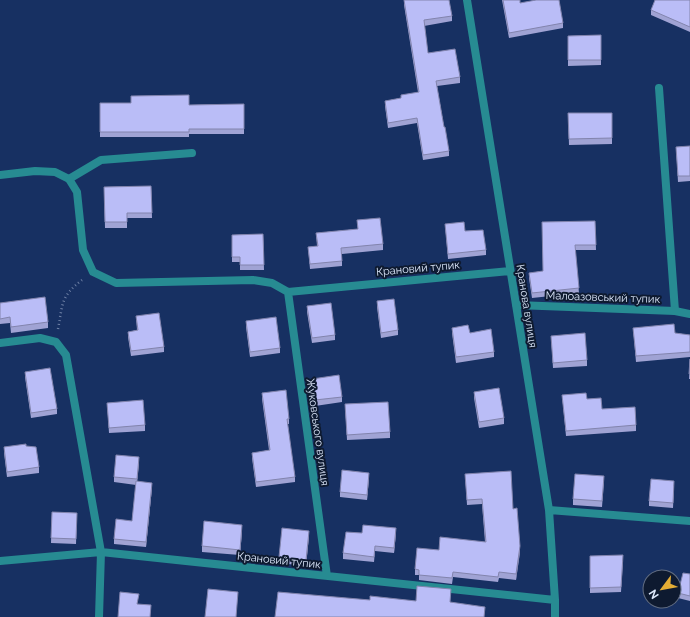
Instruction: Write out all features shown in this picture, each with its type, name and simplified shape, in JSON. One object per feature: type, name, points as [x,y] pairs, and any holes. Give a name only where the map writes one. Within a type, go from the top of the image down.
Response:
[{"type":"street","name":"Кранова вулиця","points":[[467,0],[549,510],[555,617]]},
{"type":"street","points":[[659,88],[675,311]]},
{"type":"street","points":[[69,179],[102,160],[192,154]]},
{"type":"street","points":[[0,175],[35,171],[55,172],[69,179],[78,192],[83,250],[93,272],[116,282],[253,280],[272,283],[288,292]]},
{"type":"street","name":"Крановий тупик","points":[[288,292],[510,271]]},
{"type":"street","name":"Жуковського вулиця","points":[[288,292],[327,576]]},
{"type":"street","name":"Малоазовський тупик","points":[[516,305],[675,311],[690,314]]},
{"type":"street","points":[[0,343],[40,338],[56,342],[66,355],[101,552],[99,617]]},
{"type":"street","points":[[549,510],[690,521]]},
{"type":"street","name":"Крановий тупик","points":[[0,561],[101,552],[555,600]]},
{"type":"path","points":[[56,342],[64,299],[70,290],[93,272]]},
{"type":"building","points":[[404,0],[449,0],[452,16],[424,20],[428,53],[455,49],[460,77],[436,81],[449,151],[423,155],[417,118],[388,123],[385,101],[401,98],[401,95],[419,92]]},
{"type":"building","points":[[503,0],[520,0],[520,3],[536,0],[559,0],[563,23],[509,33]]},
{"type":"building","points":[[655,0],[690,0],[690,27],[651,10]]},
{"type":"building","points":[[601,35],[601,60],[568,60],[568,36]]},
{"type":"building","points":[[189,95],[189,105],[244,104],[244,129],[189,129],[189,132],[100,132],[100,103],[131,103],[131,96]]},
{"type":"building","points":[[568,113],[612,113],[612,138],[569,139]]},
{"type":"building","points":[[690,146],[690,176],[678,176],[676,147]]},
{"type":"building","points":[[151,186],[152,213],[127,213],[127,222],[105,222],[104,187]]},
{"type":"building","points":[[380,218],[383,244],[341,248],[342,261],[310,264],[308,247],[318,246],[316,233],[358,229],[357,220]]},
{"type":"building","points":[[595,221],[596,245],[575,245],[579,288],[532,293],[529,273],[543,271],[542,222]]},
{"type":"building","points":[[464,222],[465,231],[483,230],[486,250],[448,254],[445,224]]},
{"type":"building","points":[[263,234],[264,265],[240,265],[240,257],[232,257],[232,235]]},
{"type":"building","points":[[45,297],[48,322],[11,327],[10,317],[0,319],[0,303]]},
{"type":"building","points":[[394,299],[398,330],[381,333],[377,301]]},
{"type":"building","points":[[331,303],[335,335],[312,338],[307,306]]},
{"type":"building","points":[[159,313],[164,347],[131,351],[128,332],[138,330],[136,316]]},
{"type":"building","points":[[276,317],[280,348],[250,352],[246,321]]},
{"type":"building","points":[[674,324],[675,333],[690,335],[690,352],[636,356],[633,328]]},
{"type":"building","points":[[468,325],[470,333],[491,329],[494,352],[456,357],[452,328]]},
{"type":"building","points":[[585,333],[587,360],[553,363],[551,336]]},
{"type":"building","points":[[50,368],[57,409],[31,413],[25,372]]},
{"type":"building","points":[[339,375],[342,397],[315,400],[312,379]]},
{"type":"building","points":[[499,388],[504,418],[479,422],[474,392]]},
{"type":"building","points":[[286,390],[289,419],[287,419],[295,477],[256,482],[252,453],[270,450],[262,393]]},
{"type":"building","points":[[586,393],[587,399],[601,398],[602,409],[635,407],[636,425],[566,431],[562,395]]},
{"type":"building","points":[[143,400],[145,425],[109,428],[107,403]]},
{"type":"building","points":[[388,402],[390,432],[347,435],[345,404]]},
{"type":"building","points":[[26,444],[26,446],[36,447],[39,467],[7,472],[4,447]]},
{"type":"building","points":[[116,455],[139,457],[137,479],[114,477]]},
{"type":"building","points":[[342,470],[369,473],[367,495],[340,492]]},
{"type":"building","points":[[511,471],[513,509],[517,508],[520,546],[516,574],[499,572],[498,577],[453,572],[452,578],[419,575],[419,570],[415,569],[417,548],[439,550],[440,537],[486,542],[482,499],[467,500],[465,474]]},
{"type":"building","points":[[575,474],[604,476],[602,501],[573,499]]},
{"type":"building","points":[[651,479],[674,481],[673,503],[649,501]]},
{"type":"building","points":[[136,481],[152,483],[146,542],[114,539],[116,519],[132,521]]},
{"type":"building","points":[[52,512],[77,513],[76,539],[51,538]]},
{"type":"building","points":[[204,521],[242,525],[240,550],[202,546]]},
{"type":"building","points":[[363,525],[396,528],[394,548],[375,546],[374,557],[343,553],[346,532],[362,533]]},
{"type":"building","points":[[282,528],[309,531],[306,560],[279,557]]},
{"type":"building","points":[[623,555],[621,587],[590,588],[590,556]]},
{"type":"building","points":[[683,573],[690,574],[690,596],[682,594]]},
{"type":"building","points":[[417,586],[451,589],[450,602],[485,607],[484,617],[275,617],[278,592],[370,600],[370,596],[416,601]]},
{"type":"building","points":[[208,589],[238,592],[236,617],[205,617]]},
{"type":"building","points":[[120,592],[139,594],[137,604],[151,605],[150,617],[118,617]]}]
